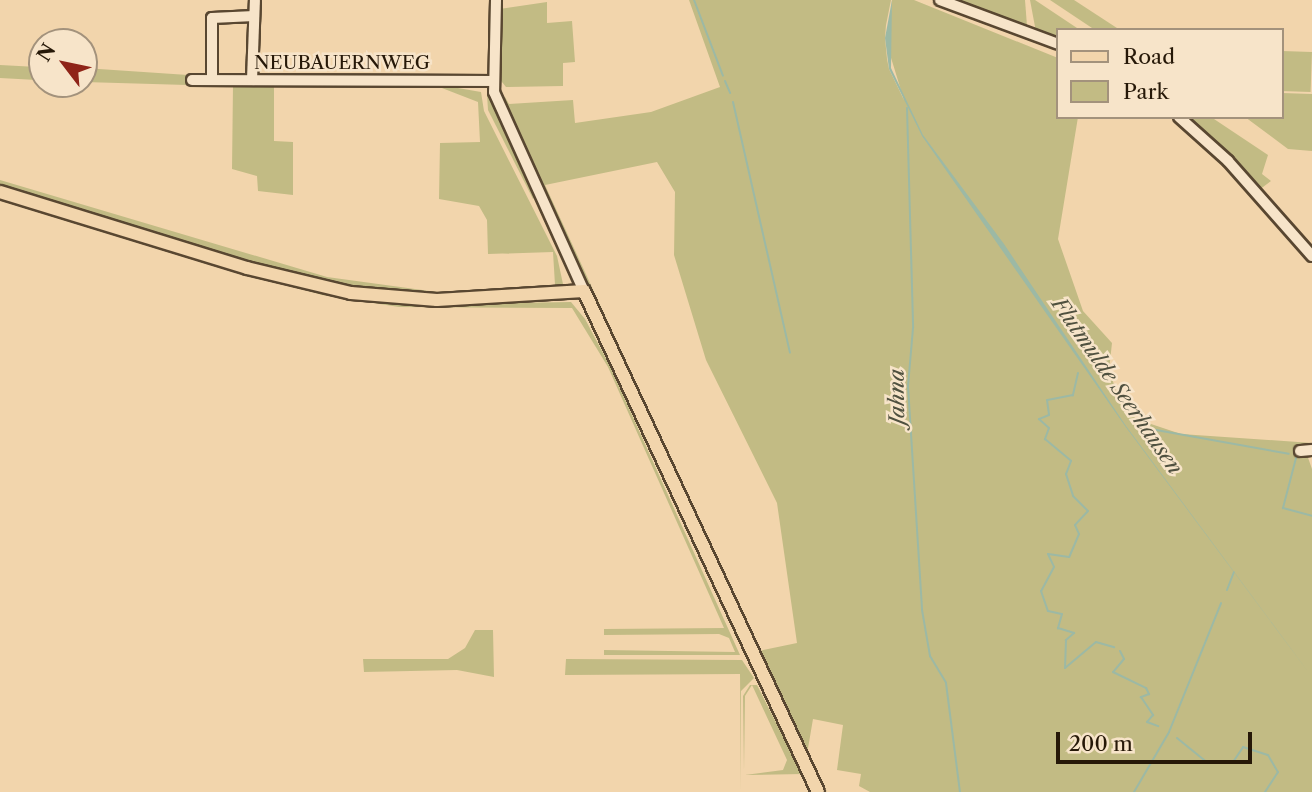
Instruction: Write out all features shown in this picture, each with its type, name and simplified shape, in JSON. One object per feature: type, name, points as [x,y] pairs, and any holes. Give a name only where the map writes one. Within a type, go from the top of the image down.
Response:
[{"type":"main road","points":[[0,191],[342,291],[437,300],[584,291],[818,792]]},
{"type":"street","points":[[252,80],[255,0]]},
{"type":"street","points":[[496,0],[492,81],[513,137],[584,291]]},
{"type":"street","points":[[940,0],[1056,43]]},
{"type":"street","points":[[212,79],[212,18],[254,16]]},
{"type":"street","name":"NEUBAUERNWEG","points":[[192,80],[492,81]]},
{"type":"street","points":[[1181,119],[1264,200],[1312,256]]},
{"type":"street","points":[[1300,451],[1312,450]]},
{"type":"green space","points":[[689,0],[891,0],[885,38],[887,59],[904,100],[888,48],[892,0],[914,0],[1056,57],[1056,119],[1078,119],[1058,239],[1083,311],[1112,343],[1109,370],[1118,396],[1136,419],[1181,434],[1312,443],[1295,450],[1306,452],[1312,469],[1312,792],[870,792],[859,786],[861,774],[837,770],[843,725],[813,719],[806,760],[505,105],[505,97],[509,104],[573,100],[575,123],[651,112],[720,87]],"holes":[[[657,162],[675,192],[674,255],[706,360],[777,503],[797,643],[759,651],[545,185]]]},
{"type":"green space","points":[[948,0],[1025,0],[1027,26],[1026,27]]},
{"type":"green space","points":[[1030,0],[1035,0],[1077,28],[1056,28],[1056,40],[1036,32]]},
{"type":"green space","points":[[1050,0],[1074,0],[1117,28],[1092,28]]},
{"type":"green space","points":[[547,2],[547,23],[572,21],[575,62],[563,63],[563,86],[506,87],[498,77],[499,9]]},
{"type":"green space","points":[[1284,51],[1312,52],[1311,92],[1284,91]]},
{"type":"green space","points":[[0,65],[28,66],[28,79],[0,78]]},
{"type":"green space","points":[[98,69],[188,75],[187,85],[98,82]]},
{"type":"green space","points":[[429,83],[481,92],[484,111],[557,256],[563,284],[553,288],[464,296],[352,288],[279,273],[0,187],[0,180],[327,277],[437,292],[555,285],[553,252],[488,254],[487,220],[479,206],[439,199],[440,143],[480,142],[478,102]]},
{"type":"green space","points":[[233,85],[274,85],[274,141],[293,142],[293,195],[258,191],[257,176],[232,169]]},
{"type":"green space","points":[[1284,93],[1312,94],[1312,151],[1288,149],[1248,119],[1284,119]]},
{"type":"green space","points":[[487,94],[537,193],[533,199],[488,110]]},
{"type":"green space","points":[[1186,119],[1214,119],[1268,155],[1262,174],[1271,181],[1259,190]]},
{"type":"green space","points":[[0,198],[248,272],[438,304],[571,302],[585,319],[610,366],[740,655],[604,655],[604,650],[735,652],[729,638],[719,634],[604,635],[604,629],[724,628],[608,367],[572,308],[399,307],[322,295]]},
{"type":"green space","points":[[475,630],[493,630],[494,677],[457,670],[364,672],[363,659],[448,659],[465,648]]},
{"type":"green space","points":[[566,659],[742,660],[754,678],[741,691],[741,792],[740,674],[565,675]]},
{"type":"green space","points":[[750,685],[745,696],[744,771],[743,696]]},
{"type":"green space","points":[[752,685],[757,685],[802,774],[745,775],[783,770],[787,760]]},
{"type":"shaded area","points":[[892,0],[891,68],[923,135],[1004,244],[1126,426],[1312,677],[1125,426],[922,136],[889,69],[885,38]]},
{"type":"waterway","points":[[694,0],[723,76]]},
{"type":"waterway","points":[[725,81],[730,93]]},
{"type":"waterway","points":[[733,102],[790,353]]},
{"type":"waterway","name":"Jahna","points":[[907,108],[913,328],[908,386],[922,610],[930,656],[946,683],[960,792]]},
{"type":"waterway","points":[[1078,373],[1073,395],[1047,400],[1049,415],[1039,419],[1049,428],[1045,439],[1071,461],[1066,474],[1073,496],[1088,511],[1075,525],[1079,534],[1069,557],[1048,554],[1054,567],[1041,591],[1048,611],[1062,614],[1058,628],[1074,633],[1066,640],[1065,668],[1096,642],[1114,647]]},
{"type":"waterway","name":"Flutmulde Seerhausen","points":[[1145,428],[1289,454]]},
{"type":"waterway","points":[[1296,458],[1283,508],[1312,516]]},
{"type":"waterway","points":[[1227,590],[1234,572]]},
{"type":"waterway","points":[[1134,792],[1169,732],[1221,603]]},
{"type":"waterway","points":[[1120,651],[1124,659],[1113,672],[1146,688],[1149,694],[1141,697],[1153,715],[1147,722],[1158,726]]},
{"type":"waterway","points":[[1177,738],[1208,763],[1233,762],[1243,747],[1268,755],[1278,772],[1265,792]]}]
